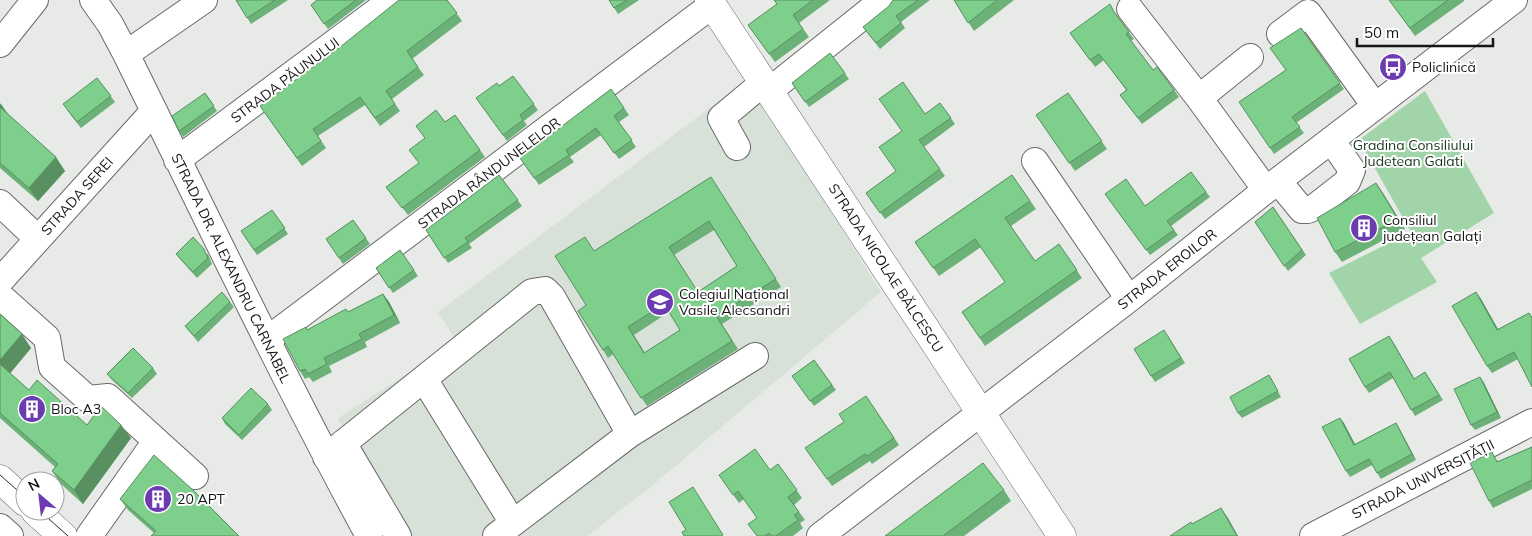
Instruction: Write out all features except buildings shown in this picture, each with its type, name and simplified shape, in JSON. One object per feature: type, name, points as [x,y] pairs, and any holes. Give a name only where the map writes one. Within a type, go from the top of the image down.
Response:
[{"type":"main road","name":"STRADA NICOLAE BĂLCESCU","points":[[710,3],[1062,536]]},
{"type":"main road","points":[[0,479],[15,493]]},
{"type":"main road","points":[[46,521],[62,536]]},
{"type":"street","points":[[0,44],[35,0]]},
{"type":"street","name":"STRADA DR. ALEXANDRU CARNABEL","points":[[92,0],[110,24],[126,54],[267,340],[335,450],[369,536]]},
{"type":"street","points":[[126,54],[204,0]]},
{"type":"street","name":"STRADA PĂUNULUI","points":[[178,160],[392,0]]},
{"type":"street","points":[[736,147],[721,118],[883,0]]},
{"type":"street","name":"STRADA EROILOR","points":[[820,536],[1129,300],[1331,140],[1514,0]]},
{"type":"street","name":"STRADA RÂNDUNELELOR","points":[[267,340],[710,3]]},
{"type":"street","points":[[1130,10],[1199,98],[1272,186],[1302,210],[1315,207],[1348,182],[1352,170],[1331,140]]},
{"type":"street","points":[[1280,34],[1308,13],[1376,106]]},
{"type":"street","points":[[1199,98],[1250,57]]},
{"type":"street","name":"STRADA SEREI","points":[[0,281],[154,112]]},
{"type":"street","points":[[1036,161],[1129,300]]},
{"type":"street","points":[[0,203],[38,239]]},
{"type":"street","points":[[398,536],[335,450],[532,292],[545,290],[552,297],[630,434]]},
{"type":"street","points":[[0,296],[48,338],[52,367],[88,399],[108,397],[195,476]]},
{"type":"street","points":[[424,379],[505,530],[630,434],[755,356]]},
{"type":"street","name":"STRADA UNIVERSITĂȚII","points":[[1313,536],[1532,422]]},
{"type":"street","points":[[89,536],[156,440]]},
{"type":"street","points":[[0,527],[10,536]]},
{"type":"shaded area","name":"Colegiul Național Vasile Alecsandri","points":[[748,79],[881,292],[647,490],[587,536],[399,536],[338,418],[457,342],[438,312]]},
{"type":"green space","name":"Gradina Consiliului Judetean Galati","points":[[1425,91],[1494,213],[1421,258],[1437,282],[1360,324],[1329,273],[1411,232],[1359,140]]},
{"type":"tram line","points":[[0,475],[15,488]]},
{"type":"tram line","points":[[51,521],[68,536]]},
{"type":"place","name":"Policlinică","points":[[1393,67]]},
{"type":"place","name":"Consiliul județean Galați","points":[[1364,228]]},
{"type":"place","name":"Colegiul Național Vasile Alecsandri","points":[[660,302]]},
{"type":"place","name":"Bloc A3","points":[[32,409]]},
{"type":"place","name":"20 APT","points":[[158,499]]}]
